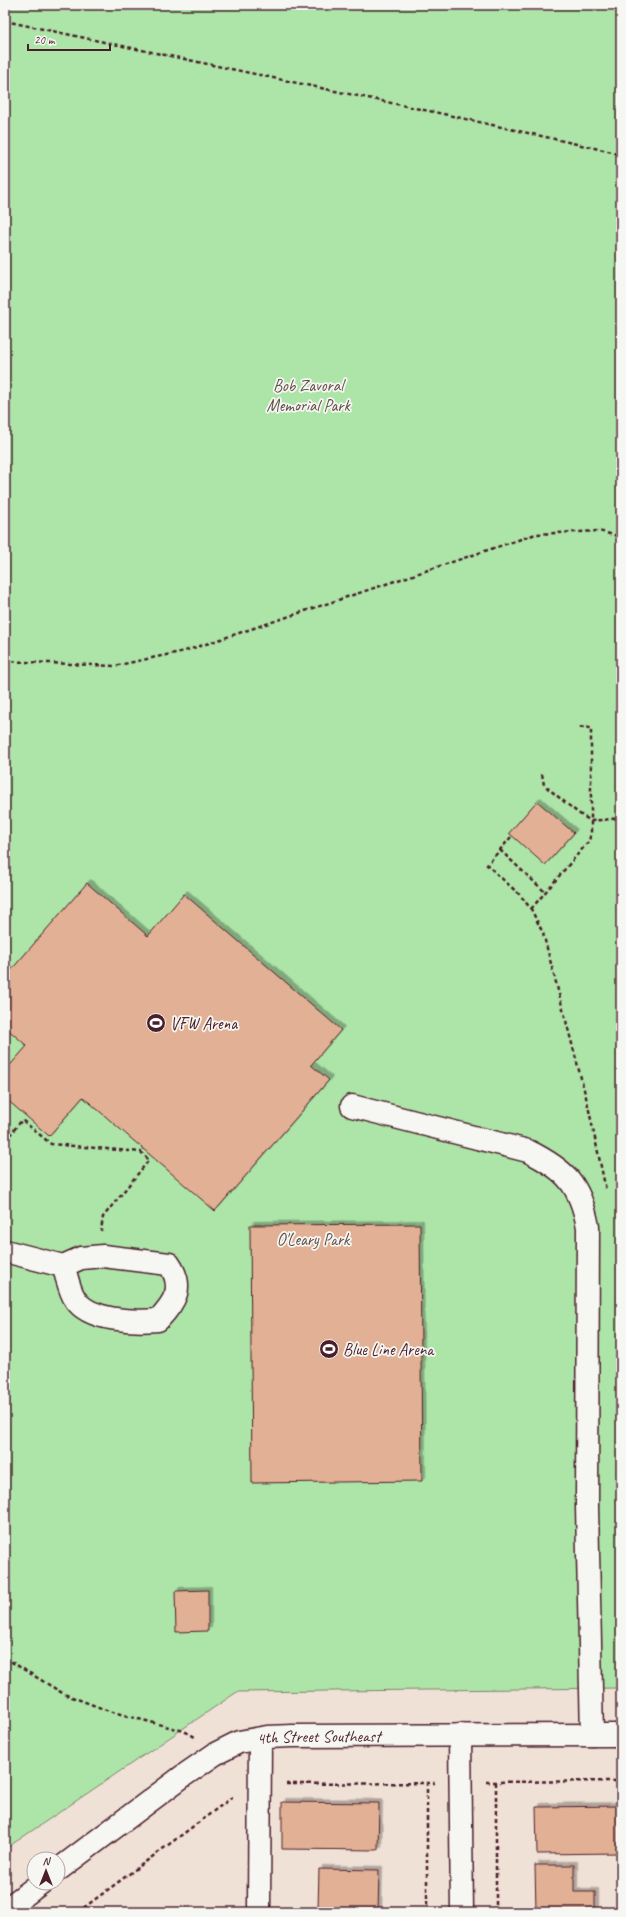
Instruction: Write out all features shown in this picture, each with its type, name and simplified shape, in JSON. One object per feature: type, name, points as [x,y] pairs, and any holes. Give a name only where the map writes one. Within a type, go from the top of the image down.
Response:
[{"type":"street","points":[[352,1106],[528,1151],[552,1163],[574,1185],[584,1206],[588,1227],[587,1507],[592,1735]]},
{"type":"street","points":[[5,1251],[63,1266],[81,1258],[97,1257],[169,1264],[176,1274],[178,1288],[171,1306],[158,1320],[139,1322],[96,1315],[86,1310],[75,1298],[63,1266]]},
{"type":"street","points":[[460,1735],[462,1912]]},
{"type":"street","name":"4th Street Southeast","points":[[66,1864],[183,1776],[215,1754],[239,1742],[292,1736],[621,1735]]},
{"type":"street","points":[[259,1912],[260,1739]]},
{"type":"street","points":[[5,1910],[30,1891]]},
{"type":"path","points":[[5,21],[448,115],[621,154]]},
{"type":"path","points":[[5,661],[114,666],[185,651],[536,534],[598,531],[621,537]]},
{"type":"path","points":[[531,909],[589,841],[591,833],[591,728],[578,727]]},
{"type":"path","points":[[542,774],[544,784],[578,813],[590,821],[621,818]]},
{"type":"path","points":[[500,850],[545,892]]},
{"type":"path","points":[[5,1141],[22,1120],[51,1144],[141,1152],[149,1160],[103,1216],[97,1257]]},
{"type":"path","points":[[5,1658],[64,1694],[109,1711],[184,1731],[200,1739],[215,1754]]},
{"type":"path","points":[[78,1912],[240,1791],[284,1784],[621,1781]]},
{"type":"path","points":[[496,1782],[496,1912]]},
{"type":"path","points":[[427,1783],[427,1912]]},
{"type":"green space","points":[[5,5],[621,5],[621,1688],[237,1692],[5,1849]]},
{"type":"building","points":[[537,801],[574,833],[545,865],[509,833]]},
{"type":"building","points":[[87,883],[148,936],[184,894],[341,1030],[311,1065],[329,1080],[215,1211],[83,1097],[49,1136],[5,1098],[5,1071],[27,1046],[5,1027],[5,977]]},
{"type":"building","points":[[420,1224],[422,1481],[252,1483],[250,1225]]},
{"type":"building","points":[[208,1590],[208,1631],[176,1632],[175,1591]]},
{"type":"building","points":[[282,1802],[379,1803],[378,1850],[282,1849]]},
{"type":"building","points":[[621,1806],[621,1853],[537,1854],[536,1807]]},
{"type":"building","points":[[535,1865],[574,1865],[574,1892],[595,1892],[595,1912],[536,1912]]},
{"type":"building","points":[[319,1869],[379,1870],[378,1912],[343,1912],[343,1909],[318,1908]]},
{"type":"place","name":"VFW Arena","points":[[156,1023]]},
{"type":"place","name":"Blue Line Arena","points":[[329,1349]]},
{"type":"park label","name":"Bob Zavoral Memorial Park","points":[[308,395]]},
{"type":"park label","name":"O'Leary Park","points":[[313,1239]]}]
